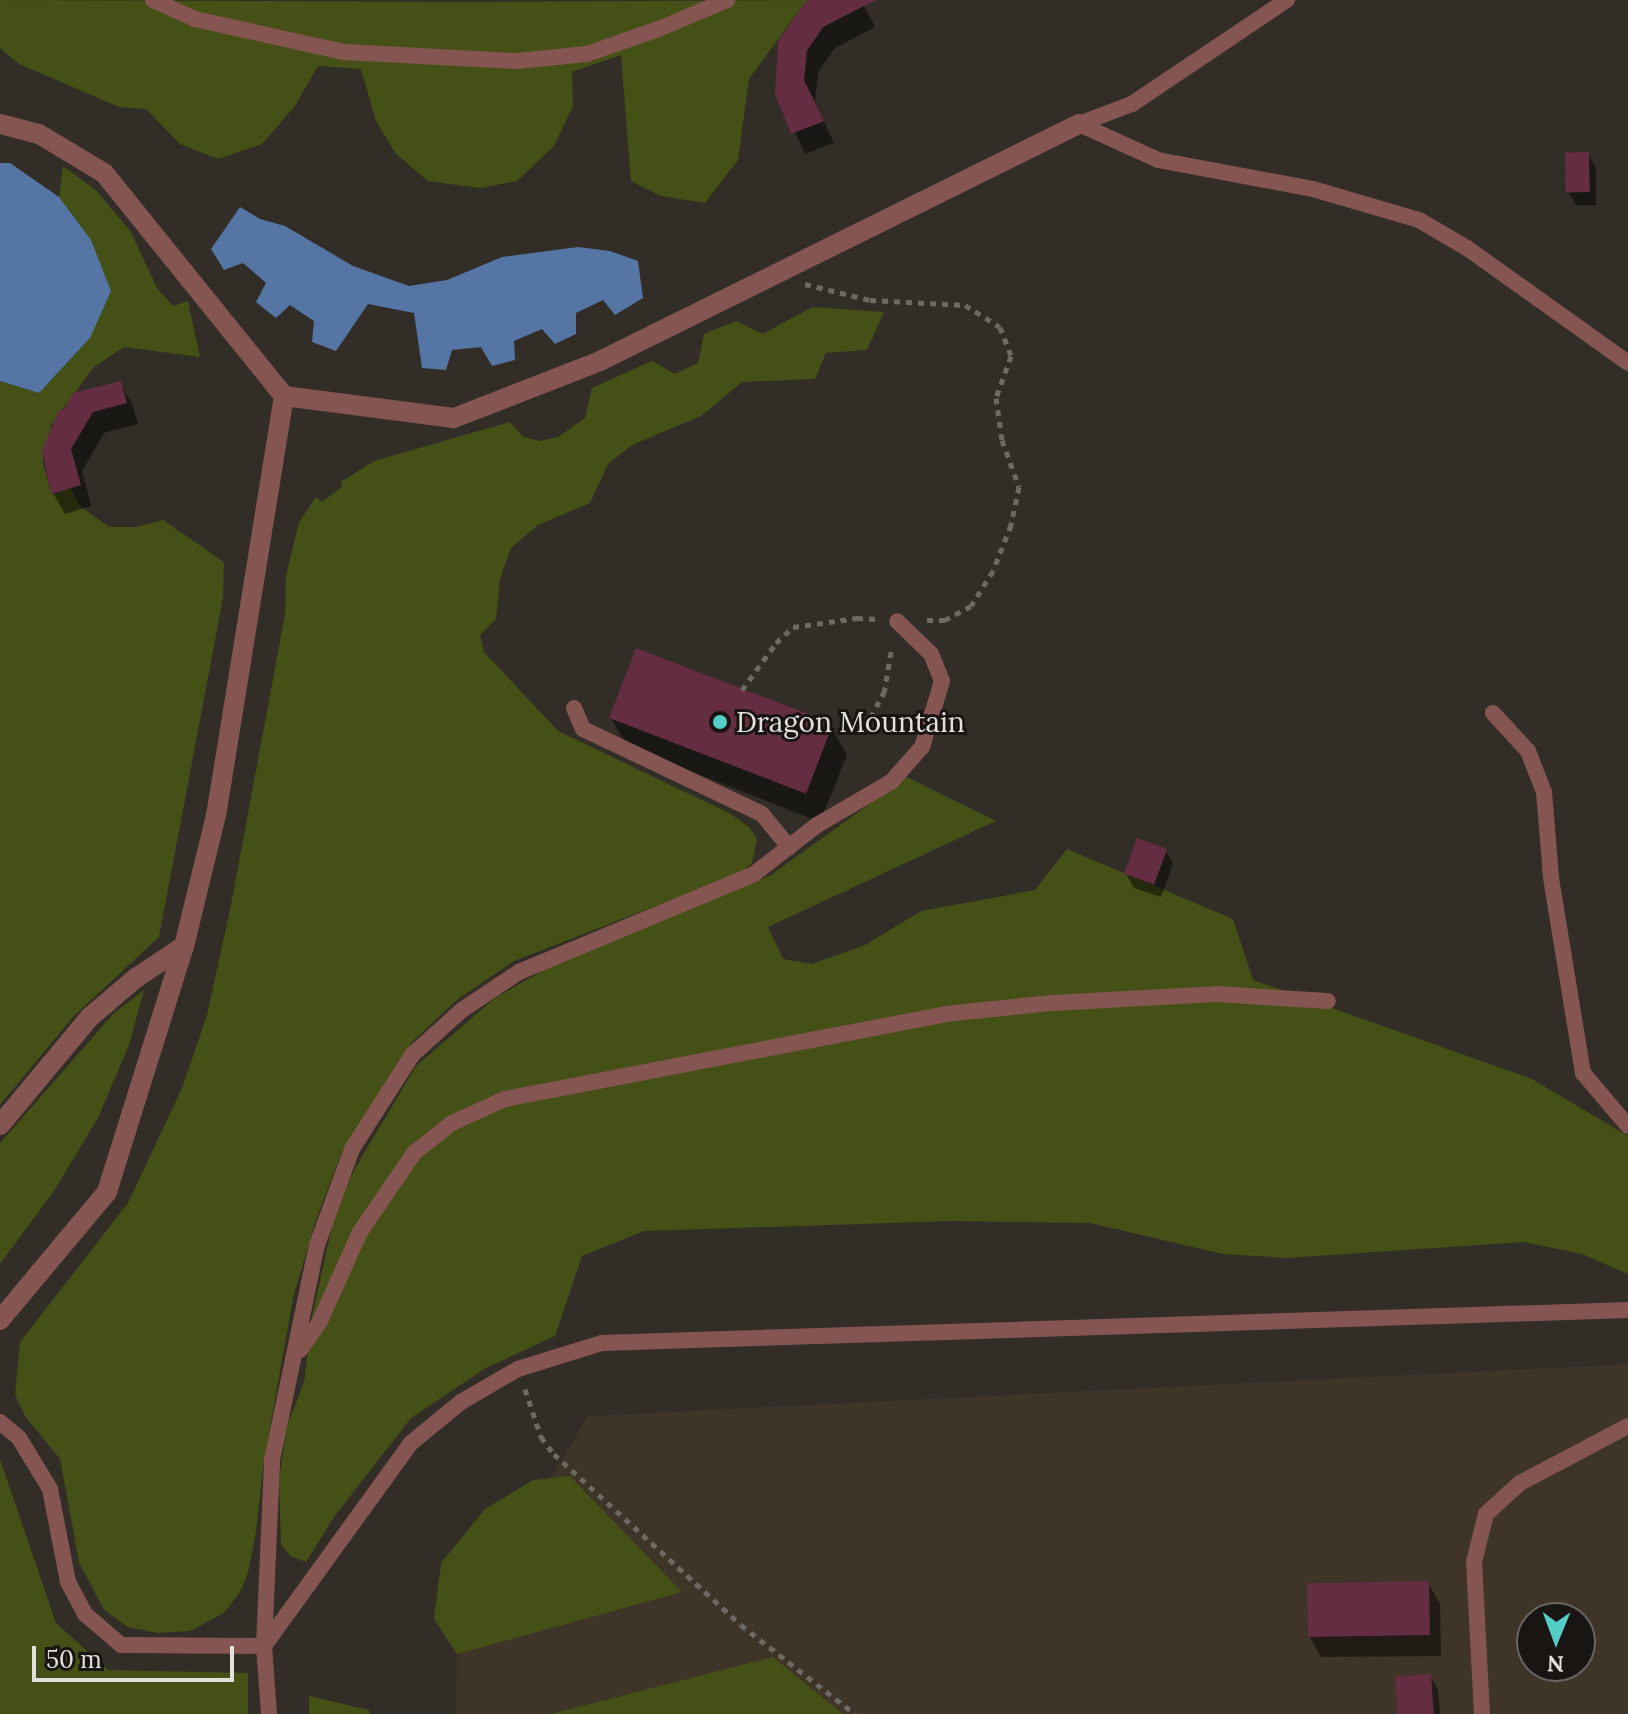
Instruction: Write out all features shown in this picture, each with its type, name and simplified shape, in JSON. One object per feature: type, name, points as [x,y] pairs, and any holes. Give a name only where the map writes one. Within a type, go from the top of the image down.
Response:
[{"type":"street","points":[[0,124],[39,134],[104,173],[284,396],[454,418],[600,361],[776,277],[1079,124]]},
{"type":"street","points":[[0,1320],[107,1192],[184,946],[217,811],[284,396]]},
{"type":"street","points":[[0,1125],[90,1017],[136,978],[184,946]]},
{"type":"lane","points":[[153,0],[195,19],[344,52],[517,61],[587,54],[727,0]]},
{"type":"lane","points":[[1079,124],[1132,104],[1287,0]]},
{"type":"lane","points":[[1079,124],[1158,160],[1313,189],[1419,220],[1467,248],[1628,363]]},
{"type":"lane","points":[[269,1714],[264,1646],[272,1460],[317,1245],[352,1149],[412,1055],[462,1010],[519,972],[754,874],[817,825],[891,782],[922,747],[942,681],[931,654],[897,621]]},
{"type":"lane","points":[[574,708],[583,729],[762,814],[789,847]]},
{"type":"lane","points":[[1493,713],[1528,751],[1544,792],[1551,878],[1583,1073],[1628,1126]]},
{"type":"lane","points":[[294,1358],[320,1321],[360,1232],[414,1153],[452,1123],[505,1099],[945,1014],[1052,1003],[1216,994],[1328,1001]]},
{"type":"lane","points":[[264,1646],[411,1443],[461,1402],[518,1369],[602,1343],[1628,1310]]},
{"type":"lane","points":[[0,1422],[19,1438],[50,1489],[68,1582],[85,1614],[121,1645],[264,1646]]},
{"type":"lane","points":[[1482,1714],[1474,1562],[1486,1514],[1520,1483],[1628,1426]]},
{"type":"path","points":[[742,690],[776,643],[793,627],[857,618],[945,620],[971,606],[993,571],[1011,525],[1019,487],[1002,440],[996,398],[1011,356],[1000,327],[965,305],[870,300],[776,277]]},
{"type":"path","points":[[865,728],[884,693],[897,621]]},
{"type":"path","points":[[518,1369],[541,1437],[554,1454],[741,1625],[855,1714]]},
{"type":"shaded area","points":[[1628,1364],[1628,1714],[456,1714],[457,1632],[588,1416]]},
{"type":"green space","points":[[0,0],[807,0],[749,79],[738,160],[705,203],[661,196],[631,181],[621,55],[572,72],[573,106],[554,146],[517,181],[480,188],[428,181],[396,154],[376,121],[361,69],[318,66],[295,106],[262,144],[218,159],[180,144],[146,109],[119,107],[19,64],[0,48]]},
{"type":"green space","points":[[63,166],[96,190],[131,232],[157,288],[173,306],[188,301],[200,357],[124,347],[94,367],[50,426],[53,430],[43,451],[43,464],[51,493],[70,488],[81,507],[109,527],[136,527],[163,520],[224,562],[223,598],[159,937],[73,1017],[0,1105],[0,381],[39,393],[88,340],[92,242],[59,197]]},
{"type":"green space","points":[[812,307],[884,312],[867,350],[826,353],[815,379],[742,382],[701,416],[632,445],[608,464],[590,503],[538,525],[511,548],[500,579],[496,619],[480,635],[484,652],[558,731],[729,813],[749,827],[757,839],[752,863],[741,873],[514,961],[458,999],[413,1041],[342,1152],[317,1217],[293,1298],[263,1468],[256,1532],[248,1573],[240,1592],[224,1613],[190,1631],[157,1633],[128,1627],[104,1610],[79,1562],[60,1459],[25,1416],[15,1395],[20,1342],[128,1203],[182,1088],[207,1015],[231,905],[285,614],[286,576],[299,522],[316,497],[322,502],[342,487],[341,482],[374,461],[510,422],[523,437],[539,441],[558,437],[585,418],[592,388],[652,361],[675,374],[698,363],[704,334],[736,321],[763,334]]},
{"type":"green space","points":[[907,777],[996,821],[768,927],[783,959],[812,964],[865,945],[921,911],[1035,890],[1067,849],[1233,919],[1253,980],[1532,1079],[1628,1136],[1628,1274],[1582,1254],[1524,1242],[1287,1258],[1223,1254],[1090,1223],[952,1221],[644,1231],[582,1256],[555,1336],[484,1369],[411,1418],[334,1517],[306,1562],[290,1556],[281,1544],[279,1479],[287,1426],[304,1382],[312,1316],[335,1213],[354,1170],[416,1066],[495,998],[546,969],[771,875]]},
{"type":"green space","points":[[144,990],[129,1045],[98,1118],[54,1191],[0,1264],[0,1143],[114,1013]]},
{"type":"green space","points":[[0,1459],[56,1623],[108,1670],[248,1673],[248,1714],[0,1714]]},
{"type":"green space","points":[[570,1476],[682,1592],[457,1654],[434,1619],[441,1563],[485,1509],[533,1480]]},
{"type":"green space","points":[[773,1657],[843,1714],[551,1714]]},
{"type":"green space","points":[[309,1696],[369,1710],[369,1714],[309,1714]]},
{"type":"water","points":[[0,163],[10,163],[59,197],[91,240],[111,291],[90,338],[39,393],[0,381]]},
{"type":"water","points":[[240,207],[260,219],[285,226],[353,266],[409,286],[447,280],[502,257],[578,247],[610,251],[638,261],[643,298],[615,315],[603,300],[576,313],[576,334],[555,344],[542,329],[514,341],[515,360],[492,366],[481,347],[452,350],[446,370],[422,368],[414,313],[368,304],[336,351],[312,342],[314,321],[290,305],[276,318],[256,302],[266,283],[243,263],[224,270],[211,249]]},
{"type":"building","points":[[807,0],[876,0],[823,27],[807,51],[804,80],[824,121],[791,134],[775,94],[778,41]]},
{"type":"building","points":[[1565,152],[1589,152],[1590,192],[1566,192]]},
{"type":"building","points":[[121,381],[127,403],[93,412],[71,449],[81,485],[51,494],[42,450],[59,410],[64,410],[73,393]]},
{"type":"building","name":"Dragon Mountain","points":[[636,648],[833,724],[806,794],[609,718]]},
{"type":"building","points":[[1137,838],[1167,849],[1154,885],[1124,874]]},
{"type":"building","points":[[1429,1581],[1430,1635],[1308,1637],[1307,1583]]},
{"type":"building","points":[[1431,1674],[1434,1714],[1398,1714],[1395,1677]]},
{"type":"place","name":"Dragon Mountain","points":[[720,722]]}]
